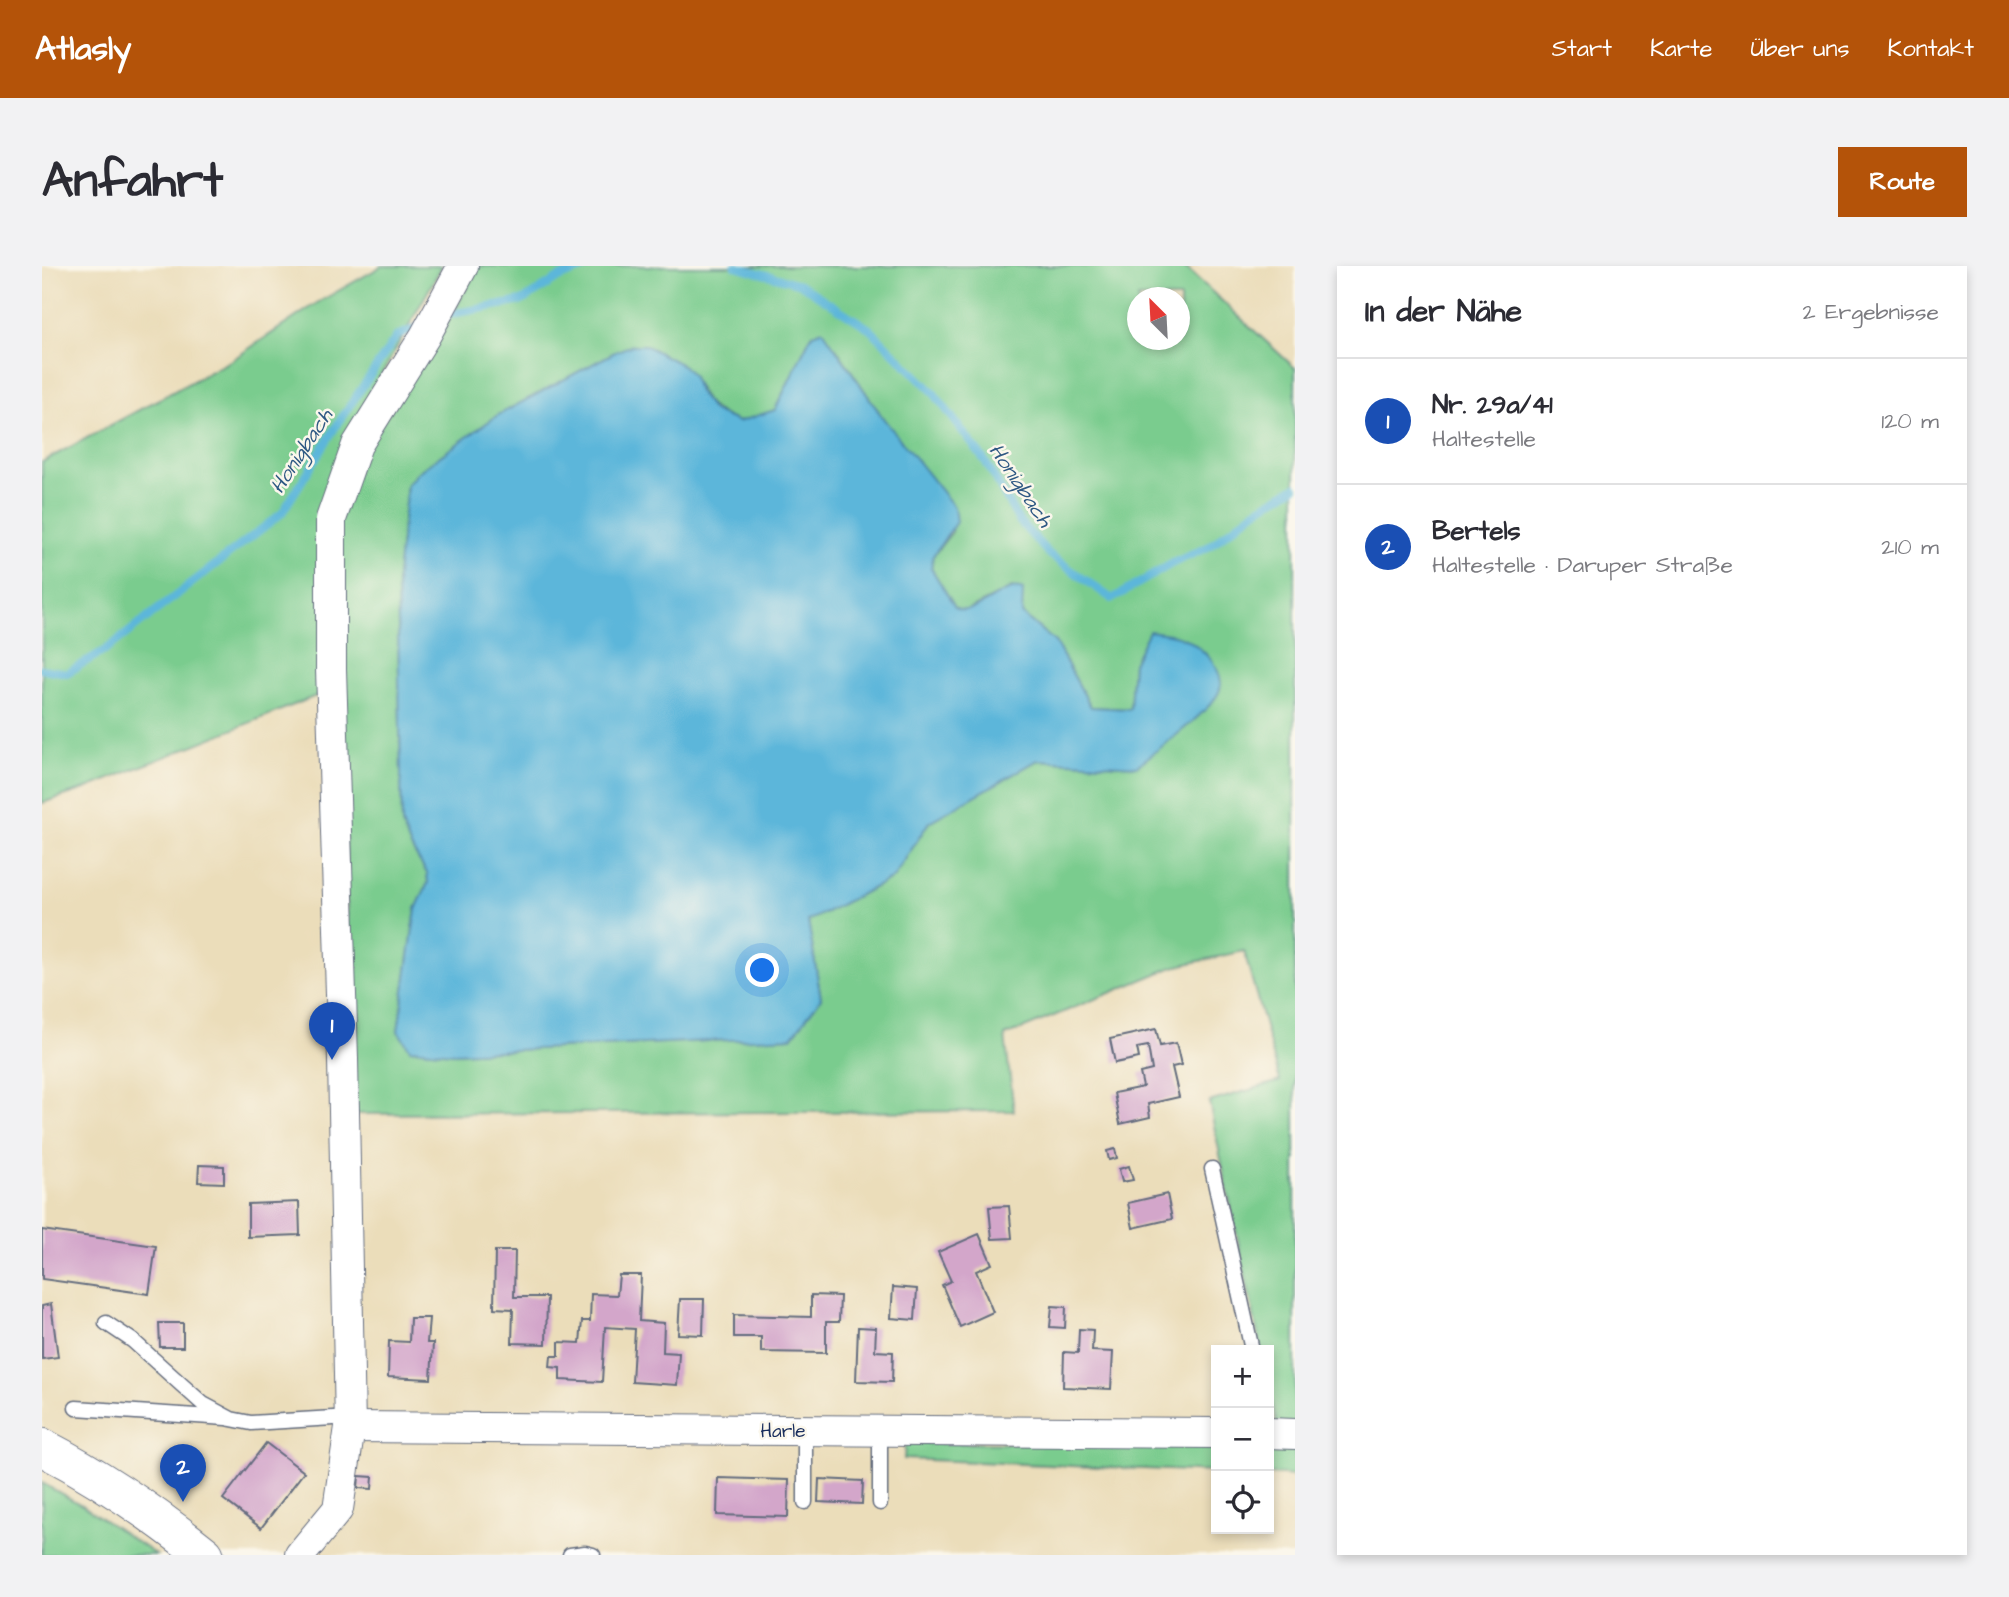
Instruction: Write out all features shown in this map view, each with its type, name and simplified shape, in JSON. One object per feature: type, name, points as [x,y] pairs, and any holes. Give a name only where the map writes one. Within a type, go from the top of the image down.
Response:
[{"type":"street","points":[[300,1555],[338,1509],[350,1422],[344,1059],[331,669],[331,519],[357,445],[425,337],[463,266]]},
{"type":"street","name":"Harle","points":[[350,1422],[880,1431],[1211,1433]]},
{"type":"street","points":[[42,1447],[108,1484],[205,1555]]},
{"type":"lane","points":[[1212,1169],[1251,1345]]},
{"type":"lane","points":[[106,1324],[133,1341],[203,1404],[231,1419]]},
{"type":"lane","points":[[76,1408],[231,1419],[251,1423],[350,1422]]},
{"type":"lane","points":[[805,1430],[805,1502]]},
{"type":"lane","points":[[880,1431],[880,1503]]},
{"type":"lane","points":[[570,1555],[593,1555]]},
{"type":"green space","points":[[382,266],[442,266],[342,446],[321,694],[85,789],[42,803],[42,462],[232,360],[317,303]]},
{"type":"green space","points":[[478,266],[1184,266],[1295,368],[1295,1427],[1277,1426],[1274,1412],[1274,1345],[1260,1345],[1209,1102],[1280,1081],[1244,951],[1173,967],[1005,1036],[1014,1111],[352,1114],[338,526],[365,448],[443,332]],"holes":[[[812,334],[836,348],[883,418],[952,532],[933,556],[931,569],[955,607],[968,610],[1012,588],[1022,614],[1055,642],[1091,707],[1130,709],[1133,663],[1137,766],[1038,760],[929,822],[893,878],[808,921],[821,998],[792,1037],[454,1053],[411,1049],[398,1031],[416,909],[428,883],[427,873],[410,845],[402,824],[397,577],[407,485],[418,472],[498,415],[615,352],[692,375],[709,404],[738,422],[775,410]]]},
{"type":"green space","points":[[905,1443],[1211,1444],[1211,1472],[904,1459]]},
{"type":"green space","points":[[1274,1444],[1295,1444],[1295,1476],[1274,1474]]},
{"type":"green space","points":[[42,1483],[82,1505],[156,1555],[42,1555]]},
{"type":"water","points":[[823,330],[883,418],[954,507],[956,522],[933,556],[931,568],[955,607],[968,610],[1005,591],[1023,590],[1022,614],[1055,642],[1091,707],[1130,709],[1133,663],[1149,631],[1183,638],[1204,652],[1220,678],[1221,685],[1216,697],[1196,718],[1137,766],[1038,760],[929,822],[893,878],[808,921],[821,998],[792,1037],[454,1053],[410,1049],[398,1031],[416,909],[428,883],[427,873],[410,845],[402,824],[397,577],[407,485],[418,472],[498,415],[632,345],[645,345],[684,366],[713,411],[738,422],[775,410],[812,334]]},
{"type":"building","points":[[1156,1029],[1160,1046],[1176,1043],[1181,1065],[1172,1067],[1179,1097],[1148,1104],[1150,1117],[1120,1124],[1114,1093],[1143,1087],[1140,1073],[1152,1070],[1148,1046],[1137,1048],[1139,1058],[1115,1063],[1110,1039]]},
{"type":"building","points":[[1115,1149],[1117,1158],[1109,1160],[1107,1151]]},
{"type":"building","points":[[199,1165],[224,1166],[224,1183],[198,1182]]},
{"type":"building","points":[[1129,1166],[1133,1180],[1122,1182],[1119,1169]]},
{"type":"building","points":[[1167,1194],[1172,1219],[1133,1228],[1128,1203]]},
{"type":"building","points":[[299,1202],[300,1235],[248,1237],[248,1204]]},
{"type":"building","points":[[1009,1206],[1012,1238],[992,1239],[989,1207]]},
{"type":"building","points":[[42,1230],[156,1246],[149,1294],[42,1279]]},
{"type":"building","points":[[979,1234],[992,1264],[976,1271],[993,1312],[960,1327],[942,1285],[951,1281],[938,1252]]},
{"type":"building","points":[[495,1251],[515,1251],[514,1297],[547,1297],[546,1344],[512,1343],[513,1309],[494,1308]]},
{"type":"building","points":[[619,1275],[641,1275],[639,1321],[664,1323],[663,1352],[679,1353],[677,1385],[632,1382],[635,1329],[605,1327],[602,1382],[560,1380],[560,1368],[550,1367],[551,1356],[559,1356],[559,1342],[580,1343],[582,1321],[590,1321],[591,1294],[617,1295]]},
{"type":"building","points":[[893,1287],[917,1289],[915,1320],[891,1318]]},
{"type":"building","points":[[811,1295],[840,1296],[839,1322],[826,1322],[826,1353],[761,1352],[761,1337],[734,1337],[734,1315],[811,1317]]},
{"type":"building","points":[[680,1299],[704,1299],[703,1335],[678,1334]]},
{"type":"building","points":[[51,1304],[58,1357],[42,1359],[42,1306]]},
{"type":"building","points":[[1052,1306],[1066,1307],[1065,1328],[1050,1327]]},
{"type":"building","points":[[410,1318],[429,1318],[427,1343],[433,1343],[431,1379],[388,1377],[389,1341],[409,1342]]},
{"type":"building","points":[[159,1323],[183,1323],[183,1347],[160,1347]]},
{"type":"building","points":[[858,1327],[876,1328],[875,1351],[893,1352],[892,1382],[856,1381]]},
{"type":"building","points":[[1079,1329],[1093,1330],[1092,1351],[1113,1352],[1111,1389],[1063,1387],[1064,1352],[1078,1353]]},
{"type":"building","points":[[266,1443],[304,1472],[261,1528],[223,1499]]},
{"type":"building","points":[[359,1476],[373,1477],[372,1489],[358,1488]]},
{"type":"building","points":[[718,1478],[789,1480],[788,1517],[717,1515]]},
{"type":"building","points":[[819,1479],[863,1481],[862,1504],[818,1502]]},
{"type":"waterway","name":"Honigbach","points":[[446,315],[522,301],[560,277],[590,266]]},
{"type":"waterway","name":"Honigbach","points":[[735,266],[800,284],[870,329],[933,392],[985,461],[1019,521],[1049,554],[1112,599],[1173,563],[1210,546],[1256,510],[1295,487]]},
{"type":"waterway","name":"Honigbach","points":[[42,669],[67,673],[107,649],[282,513],[397,336],[421,326]]},
{"type":"place","name":"Nr. 29a/41","points":[[332,1060]]},
{"type":"place","name":"Bertels","points":[[183,1502]]}]
